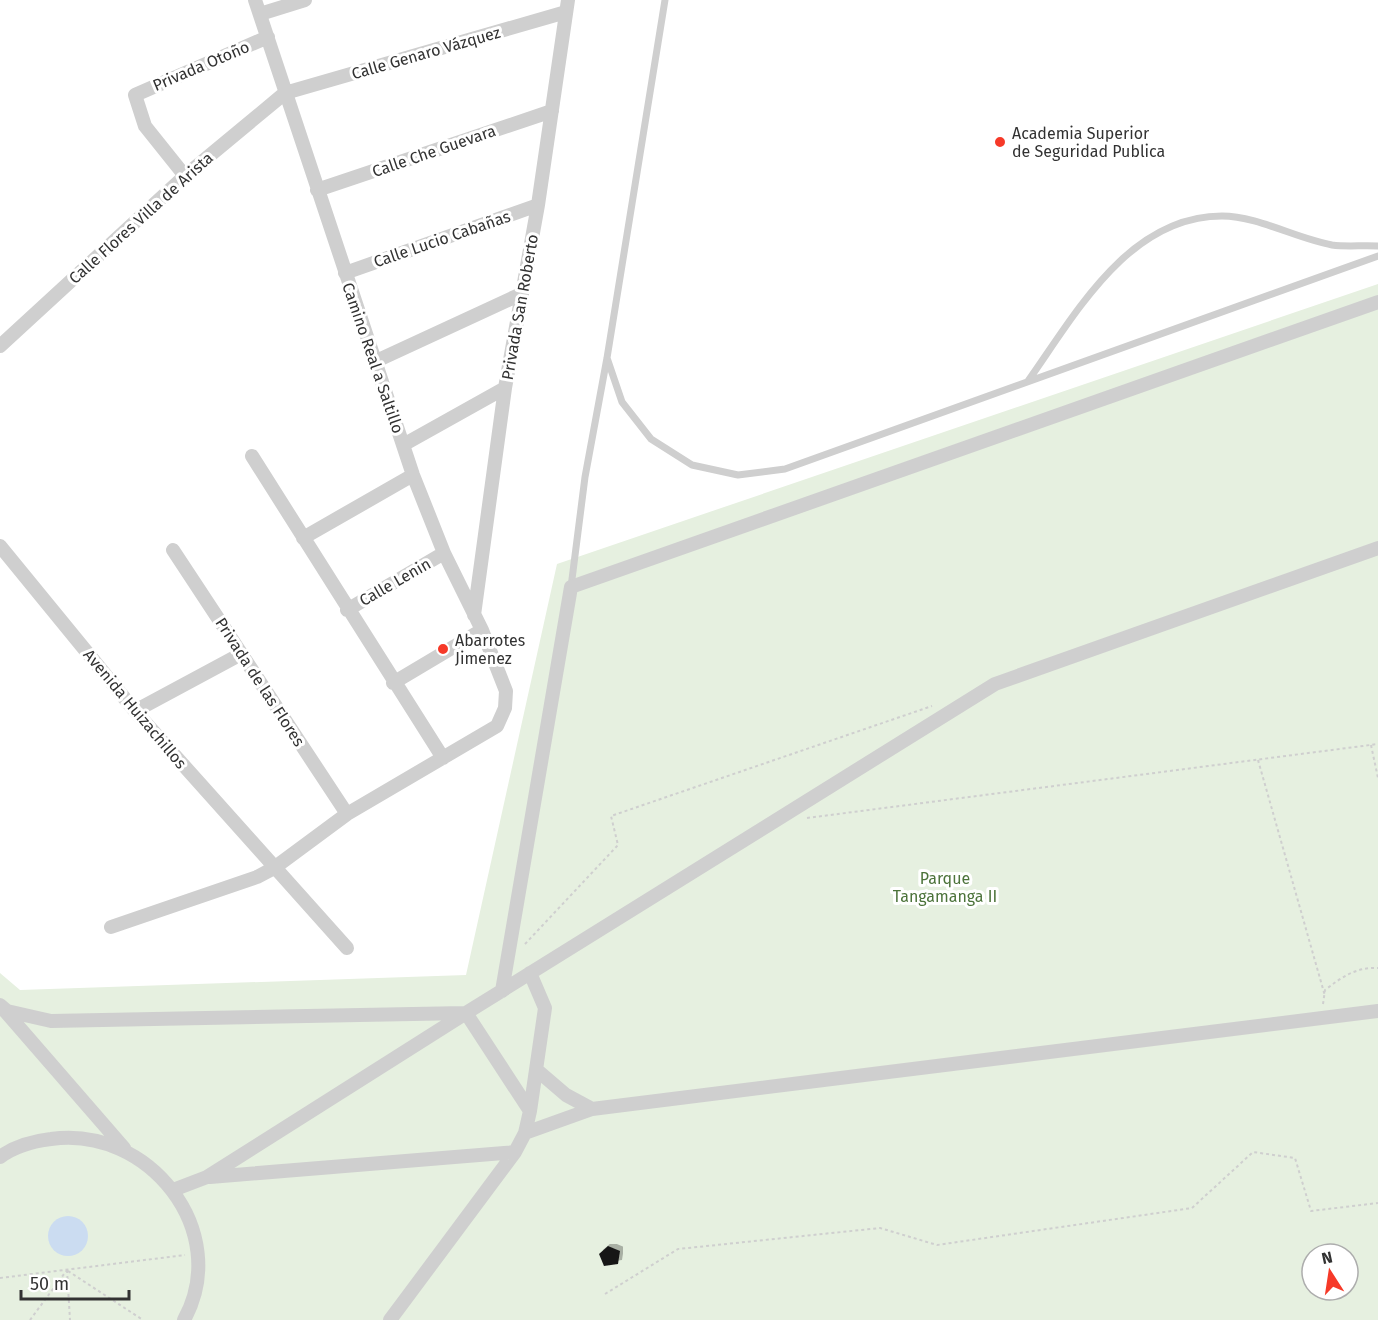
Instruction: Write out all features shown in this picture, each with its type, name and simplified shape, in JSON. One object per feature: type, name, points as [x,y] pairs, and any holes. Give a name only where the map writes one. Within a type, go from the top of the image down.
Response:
[{"type":"street","name":"Camino Real a Saltillo","points":[[255,0],[413,475],[444,553],[483,630],[506,691],[505,708],[497,726],[443,758]]},
{"type":"street","points":[[260,15],[305,0]]},
{"type":"street","name":"Calle Genaro Vázquez","points":[[285,93],[567,6]]},
{"type":"street","name":"Privada San Roberto","points":[[474,615],[505,388],[538,205],[567,6]]},
{"type":"street","name":"Privada Otoño","points":[[185,176],[145,126],[135,95],[268,37]]},
{"type":"street","name":"Calle Flores Villa de Arista","points":[[0,346],[185,176],[285,93]]},
{"type":"street","name":"Calle Che Guevara","points":[[317,190],[552,111]]},
{"type":"street","name":"Calle Lucio Cabañas","points":[[345,273],[538,205]]},
{"type":"street","points":[[374,362],[521,294]]},
{"type":"street","points":[[502,991],[571,587],[1378,302]]},
{"type":"street","points":[[403,445],[505,388]]},
{"type":"street","points":[[111,927],[237,884],[274,868],[347,814],[443,758],[393,683],[252,456]]},
{"type":"street","points":[[303,538],[413,475]]},
{"type":"street","name":"Avenida Huizachillos","points":[[0,546],[135,711],[347,948]]},
{"type":"street","points":[[173,1190],[207,1177],[994,684],[1378,548]]},
{"type":"street","name":"Privada de las Flores","points":[[173,550],[347,814]]},
{"type":"street","name":"Calle Lenin","points":[[347,610],[444,553]]},
{"type":"street","points":[[393,683],[483,630]]},
{"type":"street","points":[[135,711],[241,654]]},
{"type":"street","points":[[390,1320],[515,1152],[525,1133],[538,1071],[545,1008],[530,973]]},
{"type":"street","points":[[2,1009],[51,1021],[466,1013]]},
{"type":"street","points":[[2,1009],[125,1150]]},
{"type":"street","points":[[525,1133],[592,1109],[1378,1011]]},
{"type":"street","points":[[466,1013],[530,1111]]},
{"type":"street","points":[[538,1071],[566,1095],[592,1109]]},
{"type":"street","points":[[0,1157],[34,1141],[65,1137],[96,1140],[125,1150],[152,1167],[173,1190],[185,1210],[193,1231],[196,1284],[184,1320]]},
{"type":"street","points":[[207,1177],[515,1152]]},
{"type":"lane","points":[[571,587],[585,477],[607,358],[665,0]]},
{"type":"lane","points":[[1028,381],[1095,288],[1133,249],[1177,224],[1222,216],[1285,229],[1332,245],[1378,246]]},
{"type":"lane","points":[[607,358],[622,402],[651,440],[692,465],[738,475],[785,469],[1378,256]]},
{"type":"path","points":[[523,947],[618,845],[611,816],[938,704]]},
{"type":"path","points":[[796,820],[1378,744]]},
{"type":"path","points":[[1371,745],[1378,778]]},
{"type":"path","points":[[1258,760],[1324,996]]},
{"type":"path","points":[[1320,1019],[1326,990],[1342,977],[1362,968],[1378,968]]},
{"type":"path","points":[[605,1294],[678,1249],[880,1228],[937,1245],[1192,1209],[1252,1152],[1295,1158],[1311,1211],[1378,1203]]},
{"type":"path","points":[[0,1278],[196,1254]]},
{"type":"path","points":[[30,1320],[67,1270]]},
{"type":"path","points":[[67,1270],[70,1320]]},
{"type":"path","points":[[67,1270],[143,1320]]},
{"type":"green space","name":"Parque Tangamanga II","points":[[1378,284],[1378,1320],[0,1320],[0,973],[20,990],[466,975],[557,564]]},
{"type":"water","points":[[68,1216],[76,1217],[82,1222],[87,1228],[87,1244],[82,1250],[76,1255],[68,1256],[60,1255],[54,1250],[49,1244],[48,1236],[49,1228],[54,1222],[60,1217]]},
{"type":"building","points":[[608,1246],[620,1251],[618,1264],[604,1266],[599,1254]]},
{"type":"place","name":"Academia Superior de Seguridad Publica","points":[[1000,142]]},
{"type":"place","name":"Abarrotes Jimenez","points":[[443,649]]}]
